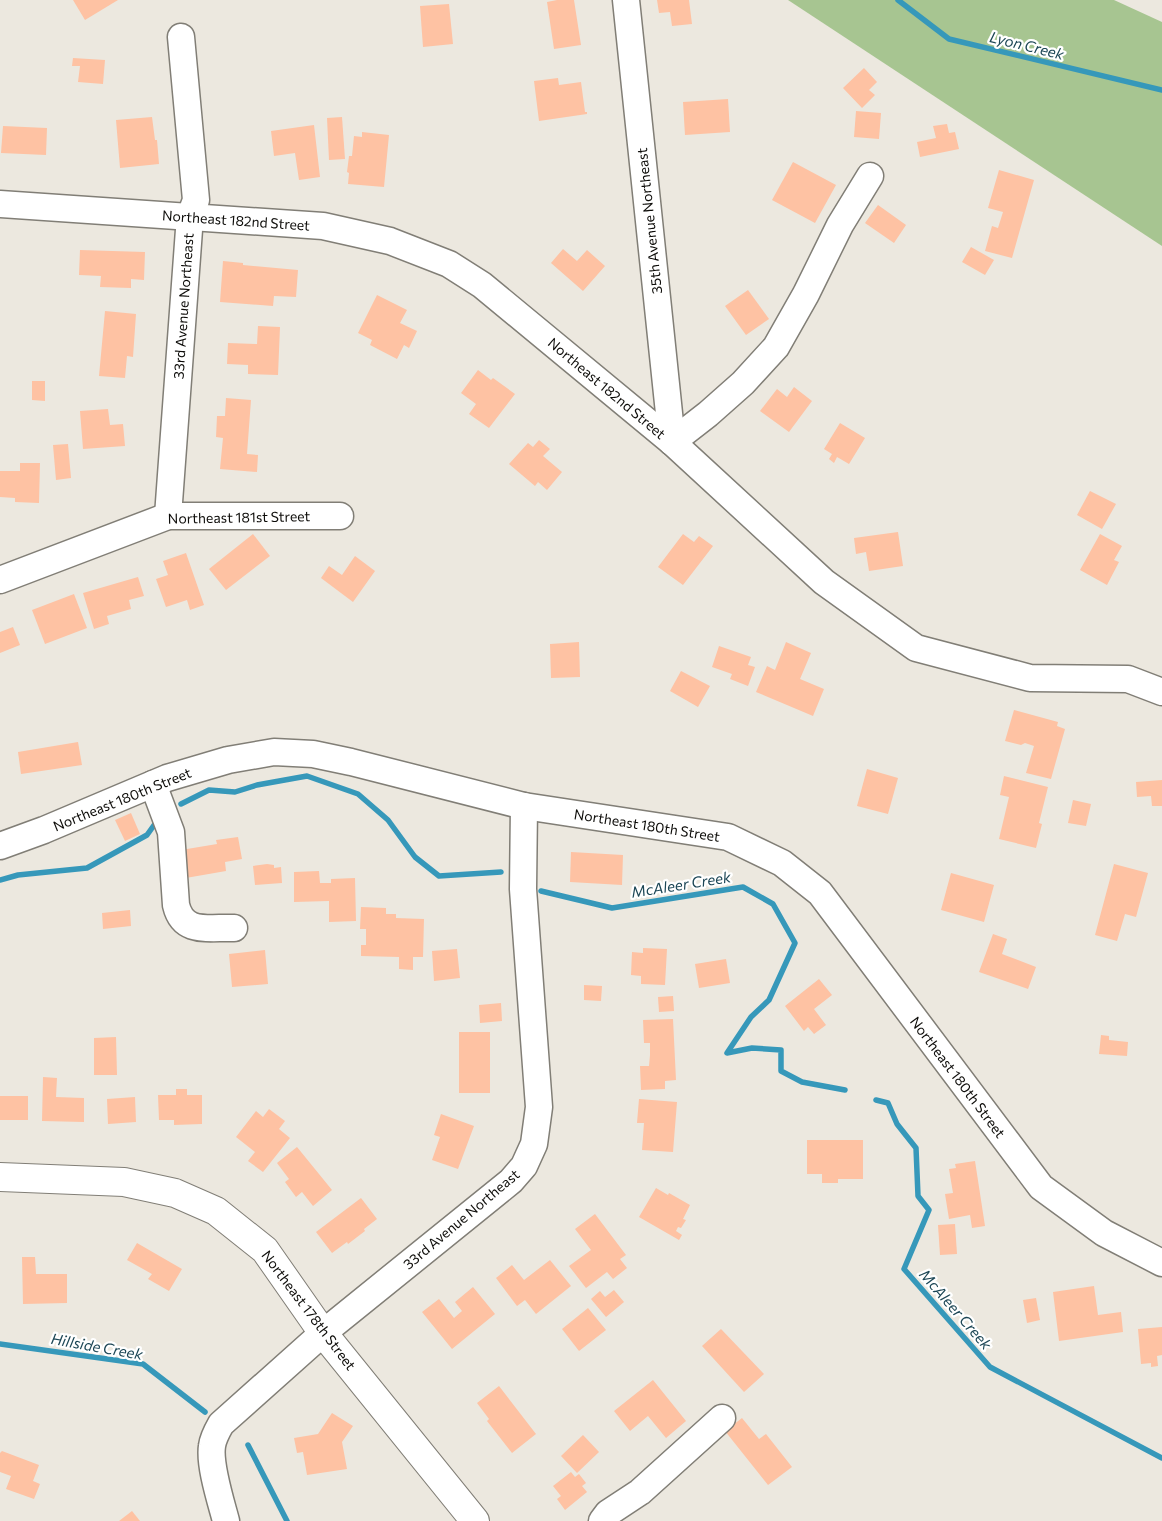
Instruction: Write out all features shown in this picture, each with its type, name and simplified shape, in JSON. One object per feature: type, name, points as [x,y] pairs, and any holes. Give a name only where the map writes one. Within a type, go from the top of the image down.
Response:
[{"type":"main road","name":"Northeast 178th Street","points":[[0,1178],[124,1182],[175,1193],[216,1211],[265,1250],[323,1333],[475,1521]]},
{"type":"street","name":"35th Avenue Northeast","points":[[626,0],[672,442]]},
{"type":"street","name":"33rd Avenue Northeast","points":[[168,516],[190,216],[196,200],[181,37]]},
{"type":"street","points":[[672,442],[708,414],[744,382],[776,347],[806,294],[840,225],[870,176]]},
{"type":"street","name":"Northeast 182nd Street","points":[[0,204],[324,226],[390,241],[448,264],[482,285],[672,442],[824,582],[916,648],[1030,678],[1128,679],[1162,692]]},
{"type":"street","name":"Northeast 181st Street","points":[[0,580],[168,516],[340,516]]},
{"type":"street","name":"Northeast 180th Street","points":[[0,846],[44,830],[153,784],[228,760],[274,752],[313,754],[351,762],[524,806],[728,837],[782,863],[820,893],[1041,1187],[1104,1233],[1162,1263]]},
{"type":"street","points":[[153,784],[171,832],[178,913],[184,922],[192,927],[234,928]]},
{"type":"street","name":"33rd Avenue Northeast","points":[[226,1521],[213,1467],[211,1448],[214,1436],[221,1424],[323,1333],[511,1181],[524,1166],[534,1144],[539,1107],[523,881],[524,806]]},
{"type":"street","points":[[602,1521],[608,1513],[640,1492],[722,1418]]},
{"type":"green space","points":[[788,0],[1114,0],[1162,22],[1162,246]]},
{"type":"building","points":[[73,0],[118,0],[85,20]]},
{"type":"building","points":[[574,0],[581,45],[554,49],[547,2]]},
{"type":"building","points":[[657,0],[689,0],[692,24],[672,26],[670,12],[659,13]]},
{"type":"building","points":[[449,4],[453,44],[423,47],[420,6]]},
{"type":"building","points":[[73,58],[105,60],[103,84],[78,82],[80,66],[72,66]]},
{"type":"building","points":[[864,68],[877,82],[869,90],[875,95],[862,108],[843,88]]},
{"type":"building","points":[[558,78],[559,85],[581,82],[585,112],[587,114],[539,121],[534,81]]},
{"type":"building","points":[[728,99],[730,132],[685,135],[683,102]]},
{"type":"building","points":[[856,111],[881,113],[879,139],[854,137]]},
{"type":"building","points":[[152,117],[155,140],[157,140],[159,164],[120,168],[116,120]]},
{"type":"building","points":[[342,117],[345,159],[329,160],[327,118]]},
{"type":"building","points":[[947,124],[949,133],[955,132],[959,149],[920,157],[917,142],[936,138],[933,126]]},
{"type":"building","points":[[314,125],[320,177],[299,180],[295,153],[274,156],[271,131]]},
{"type":"building","points":[[3,126],[47,128],[46,155],[1,153]]},
{"type":"building","points":[[362,132],[389,135],[384,187],[348,184],[349,156],[352,156],[354,136],[362,137]]},
{"type":"building","points":[[793,162],[836,185],[815,223],[772,200]]},
{"type":"building","points":[[999,170],[1034,180],[1012,258],[985,251],[992,226],[998,228],[1003,212],[988,208]]},
{"type":"building","points":[[878,205],[906,225],[894,243],[865,223]]},
{"type":"building","points":[[971,247],[994,260],[985,275],[962,262]]},
{"type":"building","points":[[563,249],[577,261],[587,250],[605,266],[583,291],[551,263]]},
{"type":"building","points":[[80,250],[145,252],[144,280],[131,279],[131,288],[100,287],[101,276],[79,275]]},
{"type":"building","points":[[223,261],[243,263],[243,265],[298,270],[296,297],[274,296],[273,306],[220,302]]},
{"type":"building","points":[[748,290],[769,319],[746,335],[725,306]]},
{"type":"building","points":[[377,295],[407,310],[400,323],[417,331],[409,348],[404,345],[397,359],[370,345],[372,340],[358,333]]},
{"type":"building","points":[[105,311],[136,314],[133,357],[127,356],[125,378],[99,376]]},
{"type":"building","points":[[258,326],[280,327],[278,375],[248,374],[248,365],[227,364],[228,343],[257,344]]},
{"type":"building","points":[[478,370],[515,394],[489,428],[469,414],[476,404],[461,393]]},
{"type":"building","points":[[32,381],[45,381],[45,401],[32,400]]},
{"type":"building","points":[[794,387],[812,401],[789,432],[760,411],[777,389],[787,397]]},
{"type":"building","points":[[226,398],[251,400],[247,454],[258,455],[257,472],[220,469],[223,438],[216,437],[217,416],[225,416]]},
{"type":"building","points":[[108,409],[110,425],[123,424],[125,446],[83,449],[80,411]]},
{"type":"building","points":[[840,423],[865,438],[849,464],[837,457],[834,463],[829,459],[832,454],[824,449]]},
{"type":"building","points":[[539,440],[550,449],[543,456],[562,472],[547,490],[538,482],[535,486],[509,464],[528,443],[533,447]]},
{"type":"building","points":[[68,444],[71,478],[56,480],[53,445]]},
{"type":"building","points":[[20,463],[40,463],[39,503],[15,502],[15,498],[0,497],[0,471],[20,471]]},
{"type":"building","points":[[1090,491],[1116,504],[1102,529],[1077,515]]},
{"type":"building","points":[[898,532],[903,566],[869,571],[866,552],[856,554],[854,538]]},
{"type":"building","points":[[253,534],[270,556],[226,590],[209,569]]},
{"type":"building","points":[[683,534],[694,542],[699,536],[713,546],[683,585],[658,567]]},
{"type":"building","points":[[1100,534],[1122,546],[1114,560],[1119,562],[1107,585],[1080,570]]},
{"type":"building","points":[[186,553],[204,605],[190,610],[187,600],[166,607],[156,579],[168,575],[163,561]]},
{"type":"building","points":[[355,556],[375,571],[353,602],[321,578],[329,566],[342,575]]},
{"type":"building","points":[[138,577],[144,596],[129,600],[131,609],[107,616],[109,624],[94,629],[83,593]]},
{"type":"building","points":[[74,594],[87,628],[45,644],[32,610]]},
{"type":"building","points":[[13,627],[20,645],[0,653],[0,632]]},
{"type":"building","points":[[579,642],[580,677],[551,678],[550,644]]},
{"type":"building","points":[[786,642],[811,653],[800,679],[824,689],[813,716],[756,692],[767,666],[775,670]]},
{"type":"building","points":[[719,646],[751,657],[748,665],[755,667],[748,686],[730,679],[732,674],[712,667]]},
{"type":"building","points":[[681,671],[710,686],[698,707],[670,691]]},
{"type":"building","points":[[1014,710],[1058,722],[1057,726],[1065,729],[1051,779],[1026,773],[1034,746],[1005,741]]},
{"type":"building","points":[[78,742],[82,765],[21,774],[18,752]]},
{"type":"building","points":[[867,769],[898,778],[888,814],[857,806]]},
{"type":"building","points":[[1004,776],[1048,787],[1039,823],[1042,824],[1036,848],[999,839],[1009,797],[1000,795]]},
{"type":"building","points":[[1162,780],[1162,806],[1152,806],[1151,796],[1137,797],[1136,782]]},
{"type":"building","points":[[1073,800],[1091,804],[1086,826],[1068,823]]},
{"type":"building","points":[[131,813],[140,834],[125,841],[115,820]]},
{"type":"building","points":[[238,837],[242,859],[225,862],[226,871],[180,879],[175,851],[217,844],[216,840]]},
{"type":"building","points":[[571,852],[623,855],[622,885],[570,882]]},
{"type":"building","points":[[1114,864],[1148,873],[1136,917],[1125,914],[1117,941],[1095,935]]},
{"type":"building","points":[[274,865],[274,868],[281,867],[282,883],[255,885],[253,866]]},
{"type":"building","points":[[319,871],[320,883],[331,883],[331,879],[355,878],[356,921],[329,922],[329,901],[294,902],[294,872]]},
{"type":"building","points":[[951,873],[994,885],[984,922],[941,910]]},
{"type":"building","points":[[361,907],[386,908],[386,914],[396,914],[396,918],[424,919],[423,957],[413,957],[413,970],[399,969],[399,957],[361,956],[361,945],[366,945],[366,929],[360,929]]},
{"type":"building","points":[[130,910],[131,926],[103,929],[102,913]]},
{"type":"building","points":[[993,934],[1007,939],[1002,954],[1036,967],[1028,989],[979,972]]},
{"type":"building","points":[[643,948],[667,949],[665,985],[641,984],[641,976],[631,975],[632,952],[643,953]]},
{"type":"building","points":[[457,949],[460,978],[434,981],[432,951]]},
{"type":"building","points":[[265,950],[268,984],[232,987],[229,954]]},
{"type":"building","points":[[726,959],[730,983],[699,988],[695,964]]},
{"type":"building","points":[[819,979],[832,995],[814,1009],[826,1025],[814,1034],[808,1027],[804,1031],[785,1006]]},
{"type":"building","points":[[584,985],[602,986],[601,1001],[584,1000]]},
{"type":"building","points":[[673,996],[674,1011],[659,1012],[658,997]]},
{"type":"building","points":[[501,1003],[502,1021],[480,1023],[479,1005]]},
{"type":"building","points":[[673,1019],[676,1080],[665,1081],[665,1089],[641,1090],[640,1066],[649,1066],[650,1055],[650,1043],[644,1043],[643,1020]]},
{"type":"building","points":[[459,1032],[490,1032],[490,1093],[459,1093]]},
{"type":"building","points":[[1101,1035],[1109,1036],[1109,1040],[1128,1042],[1127,1056],[1099,1054]]},
{"type":"building","points":[[116,1037],[117,1075],[94,1075],[94,1038]]},
{"type":"building","points":[[43,1077],[57,1078],[56,1097],[84,1098],[84,1122],[42,1121]]},
{"type":"building","points":[[176,1089],[187,1089],[187,1095],[202,1095],[202,1124],[174,1125],[174,1120],[159,1120],[158,1095],[176,1095]]},
{"type":"building","points":[[0,1096],[28,1096],[28,1120],[0,1120]]},
{"type":"building","points":[[135,1097],[136,1122],[108,1124],[107,1099]]},
{"type":"building","points":[[639,1099],[677,1102],[673,1152],[642,1150],[644,1123],[637,1123]]},
{"type":"building","points":[[269,1109],[285,1121],[279,1129],[290,1138],[263,1172],[248,1161],[255,1152],[236,1137],[256,1111],[263,1117]]},
{"type":"building","points":[[441,1114],[474,1126],[458,1169],[432,1160],[440,1137],[434,1135]]},
{"type":"building","points":[[807,1140],[863,1140],[863,1179],[838,1179],[838,1183],[822,1183],[822,1174],[807,1174]]},
{"type":"building","points":[[297,1147],[332,1190],[313,1206],[302,1192],[296,1197],[285,1182],[289,1179],[277,1163]]},
{"type":"building","points":[[975,1161],[985,1226],[972,1228],[970,1215],[949,1219],[945,1194],[953,1193],[949,1169],[956,1168],[955,1164]]},
{"type":"building","points":[[656,1188],[690,1205],[683,1219],[686,1220],[681,1228],[678,1227],[676,1231],[682,1235],[679,1240],[639,1217]]},
{"type":"building","points":[[361,1198],[377,1219],[348,1244],[347,1242],[332,1253],[316,1232]]},
{"type":"building","points":[[595,1214],[626,1255],[620,1259],[627,1268],[613,1279],[607,1272],[586,1288],[569,1266],[591,1250],[575,1229]]},
{"type":"building","points":[[955,1224],[957,1254],[940,1255],[938,1225]]},
{"type":"building","points":[[137,1243],[182,1269],[169,1291],[148,1279],[152,1274],[127,1260]]},
{"type":"building","points":[[22,1257],[35,1257],[36,1274],[67,1274],[67,1303],[23,1304]]},
{"type":"building","points":[[550,1260],[571,1286],[536,1314],[525,1300],[517,1306],[496,1278],[512,1265],[524,1280]]},
{"type":"building","points":[[1094,1286],[1098,1315],[1121,1312],[1123,1332],[1059,1341],[1053,1292]]},
{"type":"building","points":[[473,1287],[495,1314],[452,1349],[422,1312],[439,1299],[454,1318],[462,1311],[455,1302]]},
{"type":"building","points":[[614,1290],[624,1302],[606,1317],[591,1299],[600,1291],[605,1297]]},
{"type":"building","points":[[1036,1298],[1040,1320],[1027,1323],[1023,1300]]},
{"type":"building","points":[[588,1308],[606,1330],[579,1351],[562,1329]]},
{"type":"building","points":[[1162,1327],[1162,1355],[1157,1356],[1158,1366],[1151,1367],[1151,1363],[1141,1364],[1138,1329]]},
{"type":"building","points":[[721,1329],[764,1374],[744,1392],[702,1346]]},
{"type":"building","points":[[653,1380],[686,1421],[666,1438],[648,1416],[630,1431],[614,1411]]},
{"type":"building","points":[[499,1386],[536,1434],[512,1453],[487,1421],[489,1419],[477,1403]]},
{"type":"building","points":[[332,1413],[353,1426],[342,1442],[347,1469],[307,1475],[303,1452],[297,1453],[294,1438],[318,1434]]},
{"type":"building","points":[[742,1418],[759,1439],[766,1434],[792,1467],[768,1485],[725,1431]]},
{"type":"building","points":[[583,1435],[599,1452],[577,1473],[561,1456]]},
{"type":"building","points":[[2,1451],[39,1465],[33,1481],[40,1484],[34,1499],[6,1489],[11,1476],[0,1472],[0,1453]]},
{"type":"building","points":[[571,1472],[575,1477],[579,1474],[586,1483],[582,1486],[587,1492],[565,1510],[557,1499],[561,1496],[553,1486]]},
{"type":"building","points":[[132,1511],[140,1521],[119,1521]]},
{"type":"waterway","name":"Lyon Creek","points":[[898,0],[949,39],[1162,90]]},
{"type":"waterway","name":"McAleer Creek","points":[[181,804],[209,790],[235,792],[257,785],[307,776],[358,794],[388,820],[415,857],[439,876],[501,872]]},
{"type":"waterway","name":"McAleer Creek","points":[[0,880],[18,875],[87,868],[147,835],[157,821]]},
{"type":"waterway","name":"McAleer Creek","points":[[541,891],[612,908],[743,887],[773,904],[795,943],[769,1000],[751,1017],[727,1053],[752,1048],[781,1050],[781,1071],[802,1082],[845,1090]]},
{"type":"waterway","name":"McAleer Creek","points":[[876,1100],[888,1103],[897,1124],[916,1148],[918,1196],[929,1210],[904,1269],[990,1367],[1162,1458]]},
{"type":"waterway","name":"Hillside Creek","points":[[0,1344],[143,1364],[205,1412]]},
{"type":"waterway","name":"Hillside Creek","points":[[248,1445],[287,1521]]}]
